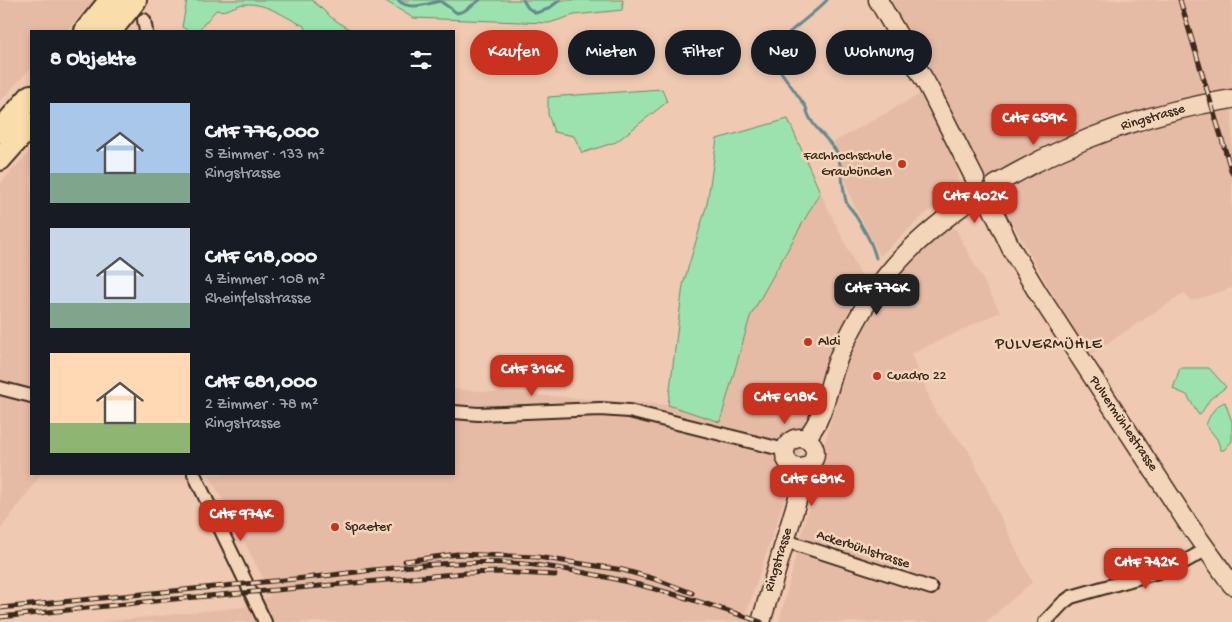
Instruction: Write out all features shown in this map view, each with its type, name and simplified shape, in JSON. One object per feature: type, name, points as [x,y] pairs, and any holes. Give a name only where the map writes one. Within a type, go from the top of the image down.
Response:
[{"type":"highway","points":[[87,30],[111,0]]},
{"type":"highway","points":[[112,30],[142,17]]},
{"type":"highway","points":[[0,131],[30,97]]},
{"type":"highway","points":[[0,159],[30,125]]},
{"type":"highway","points":[[0,173],[30,140]]},
{"type":"main road","points":[[878,0],[929,88],[975,179]]},
{"type":"main road","name":"Ringstrasse","points":[[995,185],[1041,160],[1093,137],[1163,114],[1232,99]]},
{"type":"main road","points":[[984,177],[995,185],[998,194],[991,206],[979,208],[969,201],[966,191],[975,179],[984,177]]},
{"type":"main road","points":[[806,439],[821,414],[840,354],[858,316],[870,297],[890,270],[914,244],[969,201]]},
{"type":"main road","name":"Pulvermühlestrasse","points":[[991,206],[1011,248],[1038,293],[1187,522],[1232,585]]},
{"type":"main road","points":[[797,438],[806,439],[813,445],[815,450],[814,458],[809,466],[800,468],[791,466],[785,454],[789,442],[797,438]]},
{"type":"main road","name":"Ringstrasse","points":[[761,622],[799,494],[800,468]]},
{"type":"street","points":[[0,388],[30,396]]},
{"type":"street","points":[[455,412],[478,414],[600,408],[629,411],[785,450]]},
{"type":"street","points":[[194,475],[266,622]]},
{"type":"street","name":"Ackerbühlstrasse","points":[[786,541],[931,588]]},
{"type":"street","points":[[1045,622],[1071,597],[1158,572],[1184,562],[1206,549]]},
{"type":"shaded area","points":[[0,0],[96,0],[67,30],[30,30],[30,69],[0,101]]},
{"type":"shaded area","points":[[885,0],[1232,0],[1232,288],[1191,301],[1184,293],[1088,356],[928,75],[932,75],[932,30],[902,30]]},
{"type":"shaded area","name":"Fachhochschule Graubünden","points":[[920,94],[957,163],[958,190],[925,214],[880,256],[851,199],[834,142]]},
{"type":"shaded area","points":[[30,151],[30,475],[40,475],[0,530],[0,184]]},
{"type":"shaded area","points":[[820,192],[862,278],[837,343],[746,614],[771,622],[101,622],[243,607],[270,596],[262,576],[210,475],[455,475],[455,389],[668,405],[720,422],[750,317]]},
{"type":"shaded area","points":[[955,228],[1000,312],[911,354],[936,413],[968,450],[1032,582],[986,622],[779,622],[838,392],[850,357],[871,316],[897,278],[919,254],[943,233]]},
{"type":"green space","points":[[187,0],[312,0],[332,18],[350,30],[306,30],[304,26],[276,11],[254,4],[238,5],[221,11],[216,10],[199,30],[187,30],[182,27]]},
{"type":"green space","points":[[384,0],[623,0],[622,10],[574,15],[549,23],[413,18]]},
{"type":"green space","points":[[662,89],[667,102],[616,142],[582,153],[574,136],[554,132],[548,114],[548,97]]},
{"type":"green space","points":[[788,119],[820,192],[750,317],[720,422],[668,405],[683,285],[707,204],[717,139]]},
{"type":"green space","points":[[1180,368],[1209,368],[1226,387],[1210,399],[1200,415],[1187,395],[1173,389]]},
{"type":"green space","points":[[1225,402],[1232,422],[1232,441],[1224,450],[1221,450],[1217,439],[1206,425],[1215,408]]},
{"type":"waterway","points":[[398,0],[412,6],[440,1],[457,13],[464,11],[480,0]]},
{"type":"waterway","points":[[523,0],[528,8],[536,13],[548,9],[560,0]]},
{"type":"waterway","points":[[827,0],[781,40],[769,55],[806,107],[814,125],[836,151],[840,161],[848,206],[867,235],[876,258]]},
{"type":"railway","points":[[1180,0],[1232,173]]},
{"type":"railway","points":[[405,561],[457,554],[537,557],[623,570],[658,580],[692,593]]},
{"type":"railway","points":[[0,608],[415,566],[498,563],[555,568],[615,579],[674,594],[761,622]]},
{"type":"railway","points":[[0,617],[174,599],[465,573],[499,572],[555,575]]},
{"type":"place","name":"Fachhochschule Graubünden","points":[[902,164]]},
{"type":"place","name":"Aldi","points":[[808,342]]},
{"type":"place","name":"Cuadro 22","points":[[877,376]]},
{"type":"place","name":"Spaeter","points":[[335,527]]},
{"type":"district","name":"PULVERMÜHLE","points":[[1049,345]]}]
